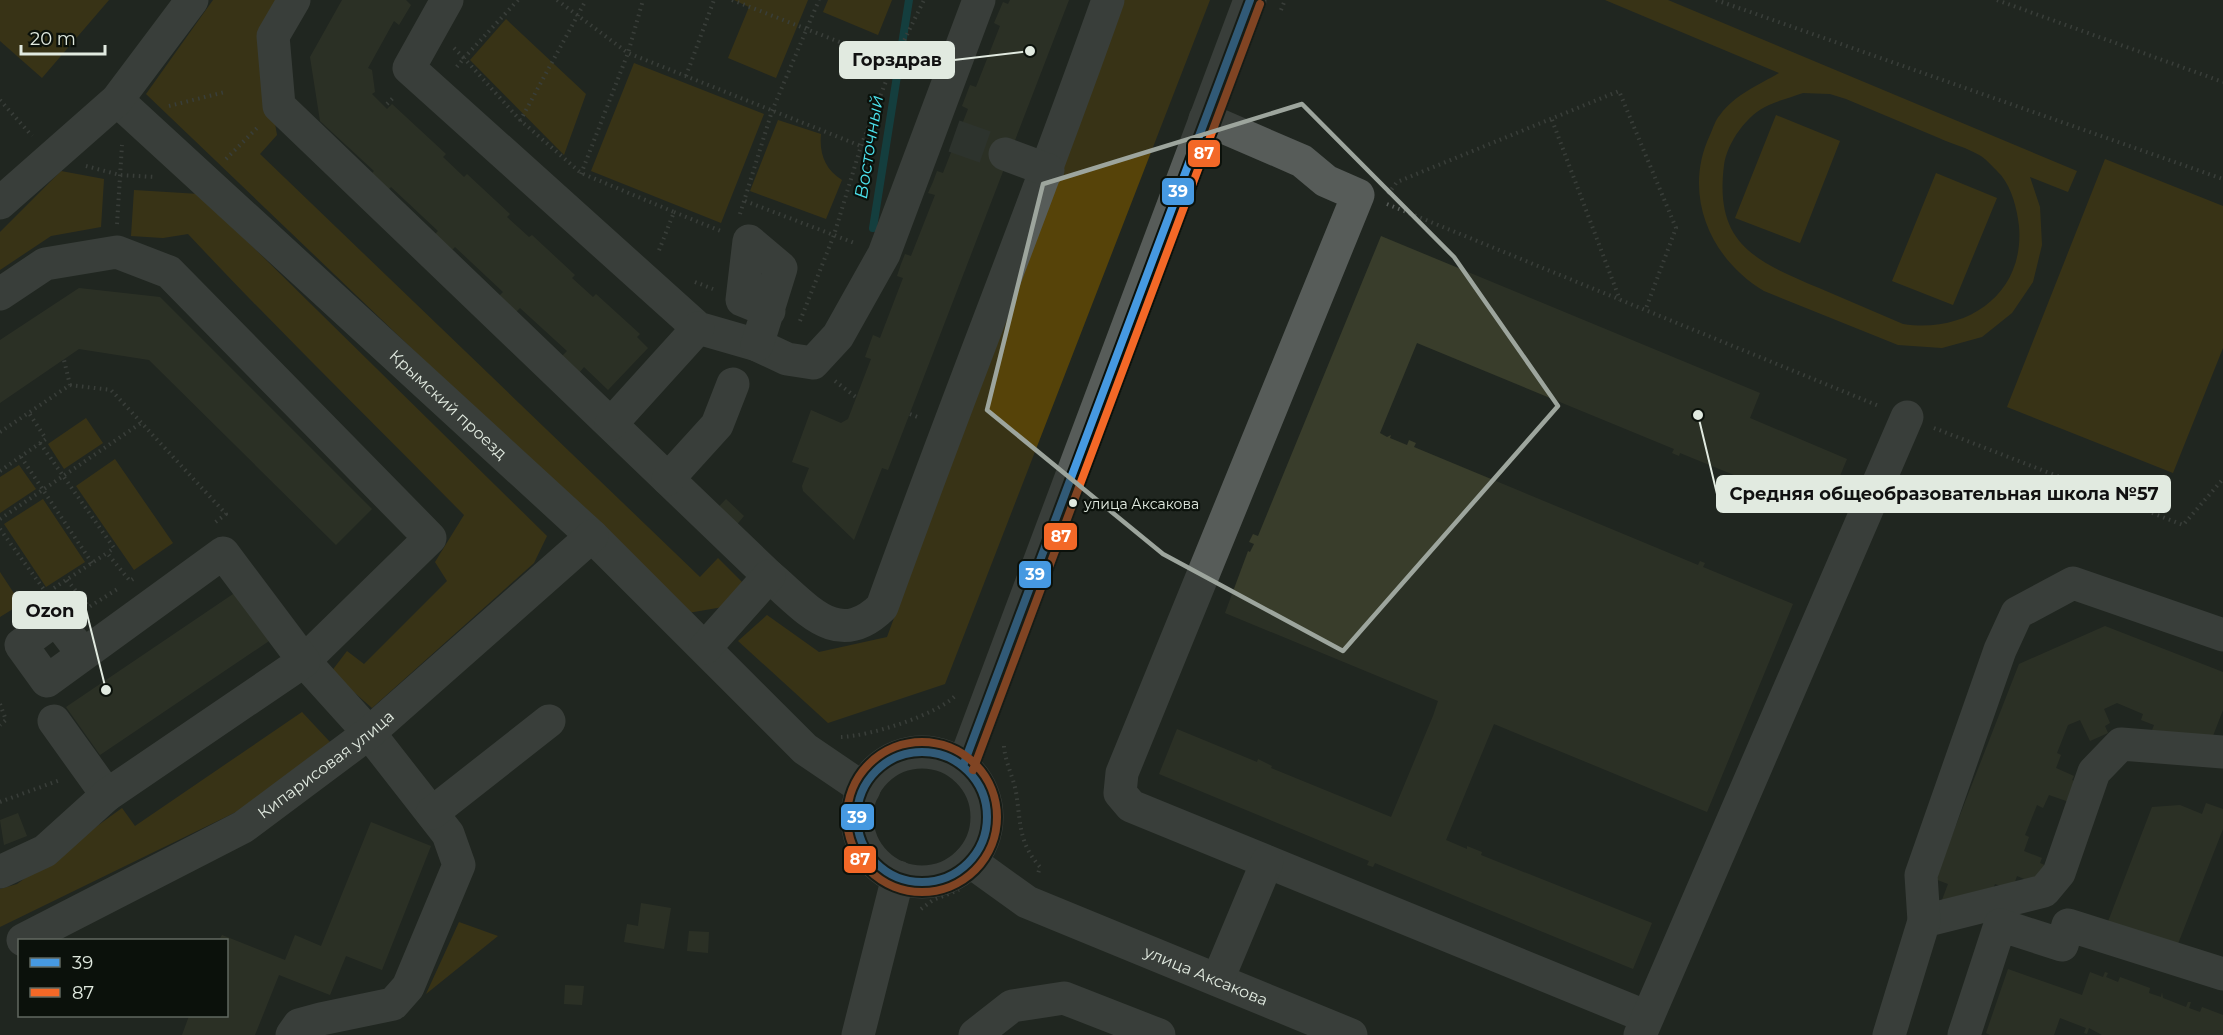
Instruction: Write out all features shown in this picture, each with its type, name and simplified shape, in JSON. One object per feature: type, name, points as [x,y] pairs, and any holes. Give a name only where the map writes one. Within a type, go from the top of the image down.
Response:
[{"type":"street","points":[[0,203],[117,100],[192,0]]},
{"type":"street","points":[[294,0],[273,36],[279,106],[769,576],[823,621],[845,627],[867,622],[882,607],[946,428],[1048,170],[1108,0]]},
{"type":"street","points":[[447,0],[409,68],[693,323],[758,345],[787,359],[813,363],[838,336],[885,254],[943,132],[947,85],[979,0]]},
{"type":"street","points":[[963,766],[1250,0]]},
{"type":"street","name":"Крымский проезд","points":[[117,100],[592,536],[851,795]]},
{"type":"street","points":[[1205,119],[1302,161],[1326,181],[1358,195],[1122,774],[1120,792],[1131,806],[1267,862],[1643,1026],[1907,417]]},
{"type":"street","points":[[1005,154],[1048,170]]},
{"type":"street","points":[[0,294],[45,264],[117,252],[169,272],[430,538],[304,661],[98,782],[45,851],[0,872]]},
{"type":"street","points":[[755,305],[758,345]]},
{"type":"street","points":[[611,424],[693,323]]},
{"type":"street","points":[[668,479],[717,425],[733,384]]},
{"type":"street","name":"Кипарисовая улица","points":[[25,939],[243,827],[369,733],[592,536]]},
{"type":"street","points":[[83,654],[223,553],[304,661],[369,733],[448,834],[459,865],[408,987],[393,1004],[321,1018],[299,1025],[292,1035]]},
{"type":"street","points":[[705,648],[769,576]]},
{"type":"street","points":[[1888,1035],[1924,921],[1921,874],[2000,650],[2017,613],[2073,583],[2223,635]]},
{"type":"street","points":[[54,721],[98,782]]},
{"type":"street","points":[[432,813],[549,721]]},
{"type":"street","points":[[1924,921],[2044,891],[2059,873],[2094,772],[2121,744],[2223,752]]},
{"type":"street","points":[[858,1035],[884,880],[876,862],[864,846],[858,827],[858,808],[851,795],[890,760],[908,753],[927,752],[946,756],[963,766],[977,782],[986,801],[987,812],[982,843],[969,875],[955,873],[936,880],[917,882],[884,880]]},
{"type":"street","points":[[1218,979],[1267,862]]},
{"type":"street","name":"улица Аксакова","points":[[969,875],[1027,902],[1351,1035]]},
{"type":"street","points":[[1964,1035],[2000,925],[2062,945],[2068,925],[2223,974]]},
{"type":"street","name":"Кипарисовая улица","points":[[0,952],[18,943]]},
{"type":"street","points":[[975,1035],[1011,1006],[1064,998],[1159,1035]]},
{"type":"path","points":[[518,0],[464,58],[520,120],[581,173],[731,235]]},
{"type":"path","points":[[557,0],[628,53],[861,146]]},
{"type":"path","points":[[503,152],[586,0]]},
{"type":"path","points":[[566,209],[628,53],[643,0]]},
{"type":"path","points":[[686,76],[714,0]]},
{"type":"path","points":[[732,0],[947,85]]},
{"type":"path","points":[[738,218],[772,111],[819,0]]},
{"type":"path","points":[[787,359],[834,235],[861,146],[893,63],[924,0]]},
{"type":"path","points":[[1281,11],[1285,0]]},
{"type":"path","points":[[1716,0],[2223,178]]},
{"type":"path","points":[[1997,0],[2223,82]]},
{"type":"path","points":[[1646,311],[1676,228],[1619,92],[1397,182],[1382,202],[1620,301],[1907,417],[2183,525],[2223,479]]},
{"type":"path","points":[[1552,120],[1620,301]]},
{"type":"path","points":[[745,201],[885,254]]},
{"type":"path","points":[[648,282],[674,212]]},
{"type":"path","points":[[693,323],[715,278]]},
{"type":"path","points":[[692,280],[838,336]]},
{"type":"path","points":[[64,360],[70,385]]},
{"type":"path","points":[[0,432],[70,385],[111,390],[226,514],[207,527]]},
{"type":"path","points":[[0,471],[46,439],[29,413]]},
{"type":"path","points":[[0,519],[141,423]]},
{"type":"path","points":[[37,599],[114,548],[40,443]]},
{"type":"path","points":[[21,457],[92,563]]},
{"type":"path","points":[[107,553],[150,606]]},
{"type":"path","points":[[67,580],[89,607],[140,574]]},
{"type":"path","points":[[805,749],[816,732],[834,737],[871,733],[946,706],[963,688]]},
{"type":"path","points":[[0,704],[6,720],[0,725]]},
{"type":"path","points":[[1003,738],[1005,756],[1016,791],[1022,836],[1028,853],[1040,867],[1027,902]]},
{"type":"path","points":[[0,802],[98,782]]},
{"type":"path","points":[[851,795],[848,838],[854,855],[867,874],[884,880]]},
{"type":"path","points":[[919,911],[933,900],[956,890],[969,875]]},
{"type":"highlighted area","points":[[1302,104],[1454,257],[1558,406],[1343,651],[1163,554],[987,410],[1043,184]]},
{"type":"shaded area","points":[[0,0],[109,0],[42,78],[0,41]]},
{"type":"shaded area","points":[[213,0],[276,0],[259,32],[277,135],[260,154],[700,577],[718,558],[742,582],[723,607],[688,613],[146,94]]},
{"type":"shaded area","points":[[734,0],[808,0],[776,78],[728,58],[749,7]]},
{"type":"shaded area","points":[[828,0],[892,0],[878,35],[823,12]]},
{"type":"shaded area","points":[[1123,0],[1210,0],[945,684],[828,723],[738,641],[767,615],[819,652],[887,637]]},
{"type":"shaded area","points":[[1605,0],[1668,0],[2077,171],[2068,192],[2030,177],[2040,207],[2042,245],[2033,282],[2012,313],[1982,337],[1942,348],[1898,345],[1764,291],[1745,278],[1716,243],[1706,223],[1699,180],[1702,157],[1715,122],[1726,108],[1747,91],[1779,73]],"holes":[[[1803,93],[1830,94],[1971,151],[1983,158],[2005,180],[2017,212],[2018,250],[2012,271],[2002,290],[1987,304],[1969,315],[1949,322],[1927,325],[1903,324],[1776,268],[1758,258],[1733,232],[1726,214],[1723,192],[1724,165],[1729,148],[1739,130],[1753,115],[1773,103]]]},
{"type":"shaded area","points":[[506,19],[586,94],[564,155],[470,60]]},
{"type":"shaded area","points":[[634,63],[764,114],[721,223],[591,171]]},
{"type":"shaded area","points":[[1776,115],[1840,141],[1800,243],[1735,218]]},
{"type":"shaded area","points":[[778,120],[821,134],[824,160],[831,171],[842,180],[826,219],[750,191]]},
{"type":"shaded area","points":[[2105,159],[2223,206],[2223,348],[2173,473],[2007,407]]},
{"type":"shaded area","points":[[61,171],[104,179],[101,227],[51,236],[0,270],[0,232]]},
{"type":"shaded area","points":[[1936,173],[1997,198],[1953,305],[1892,281]]},
{"type":"shaded area","points":[[134,190],[199,194],[547,536],[534,563],[372,708],[331,672],[347,651],[364,664],[447,581],[435,562],[464,515],[188,234],[163,238],[131,236]]},
{"type":"shaded area","points":[[86,418],[103,443],[64,469],[48,444]]},
{"type":"shaded area","points":[[115,459],[173,543],[134,570],[76,486]]},
{"type":"shaded area","points":[[19,465],[36,489],[0,513],[0,477]]},
{"type":"shaded area","points":[[43,499],[85,562],[46,587],[4,524]]},
{"type":"shaded area","points":[[0,572],[21,604],[0,617]]},
{"type":"shaded area","points":[[302,712],[330,742],[238,811],[0,927],[0,889],[17,884],[122,808],[135,826]]},
{"type":"shaded area","points":[[459,922],[498,936],[426,994]]},
{"type":"building","points":[[342,0],[406,0],[411,5],[399,25],[394,21],[368,68],[372,70],[375,92],[372,94],[387,109],[392,104],[446,154],[443,157],[464,177],[467,174],[510,214],[507,217],[529,237],[532,235],[575,275],[572,278],[593,297],[596,294],[640,334],[637,337],[648,348],[608,390],[584,367],[579,373],[562,356],[567,351],[520,308],[515,313],[498,297],[503,292],[455,247],[450,252],[433,236],[438,231],[391,187],[386,192],[369,176],[374,171],[320,121],[310,57]]},
{"type":"building","points":[[1010,0],[1069,0],[888,470],[882,468],[854,540],[803,491],[802,486],[809,468],[792,462],[811,410],[841,423],[848,419],[871,359],[865,357],[873,335],[880,338],[903,278],[897,276],[901,264],[905,254],[911,256],[935,195],[928,193],[937,171],[943,173],[968,109],[962,106],[970,85],[976,87],[1000,26],[994,23],[1003,2],[1008,4]]},
{"type":"building","points":[[1381,236],[1760,393],[1750,418],[1847,459],[1825,512],[1680,453],[1679,456],[1672,453],[1674,449],[1417,343],[1380,433],[1387,437],[1391,435],[1390,438],[1407,445],[1409,440],[1416,443],[1414,447],[1698,565],[1700,561],[1705,563],[1703,567],[1793,604],[1707,812],[1494,724],[1446,840],[1467,849],[1467,846],[1482,852],[1481,855],[1652,923],[1633,969],[1375,863],[1373,867],[1367,865],[1369,861],[1159,774],[1177,729],[1257,762],[1258,759],[1272,766],[1271,768],[1391,817],[1433,716],[1438,701],[1225,613],[1248,551],[1250,552],[1254,544],[1249,542],[1253,534],[1258,536]]},
{"type":"building","points":[[79,288],[160,297],[372,509],[336,545],[149,360],[79,349],[0,403],[0,340]]},
{"type":"building","points":[[726,499],[744,516],[729,534],[710,516]]},
{"type":"building","points":[[239,590],[272,639],[100,755],[66,707]]},
{"type":"building","points":[[2105,626],[2223,672],[2223,710],[2211,741],[2145,749],[2154,725],[2141,720],[2143,714],[2117,703],[2104,709],[2110,723],[2105,726],[2108,733],[2090,741],[2080,720],[2068,725],[2057,753],[2061,755],[2056,768],[2074,776],[2072,780],[2079,783],[2072,803],[2049,795],[2043,808],[2037,805],[2025,835],[2029,837],[2024,851],[2042,858],[2040,863],[2047,866],[2039,885],[2017,876],[2012,890],[1995,884],[1988,900],[1942,900],[1948,884],[1935,879],[2019,664]]},
{"type":"building","points":[[2206,803],[2223,809],[2223,829],[2172,959],[2104,932],[2152,807],[2180,805],[2202,814]]},
{"type":"building","points":[[18,813],[27,836],[4,845],[0,820]]},
{"type":"building","points":[[371,822],[431,846],[382,970],[346,956],[330,995],[279,975],[255,1035],[182,1035],[189,1017],[228,1017],[228,939],[220,939],[222,935],[285,960],[295,935],[321,946]]},
{"type":"building","points":[[641,903],[671,908],[664,949],[624,942],[627,924],[638,926]]},
{"type":"building","points":[[689,931],[709,932],[708,953],[687,951]]},
{"type":"building","points":[[2008,969],[2082,995],[2090,972],[2103,977],[2105,972],[2108,973],[2106,977],[2118,982],[2120,977],[2150,988],[2149,993],[2161,997],[2162,992],[2163,998],[2186,1007],[2188,1002],[2191,1002],[2189,1008],[2200,1012],[2202,1007],[2223,1015],[2223,1035],[2102,1035],[2089,1028],[2087,1034],[2084,1033],[2086,1028],[2060,1018],[2054,1035],[1990,1035],[1986,1033]]},
{"type":"building","points":[[565,985],[584,986],[582,1005],[564,1004]]},
{"type":"waterway","name":"Восточный","points":[[873,228],[909,0]]},
{"type":"tunnel","points":[[954,136],[1005,154]]},
{"type":"transit line","name":"39","points":[[963,766],[1250,0]]},
{"type":"transit line","name":"87","points":[[973,770],[1260,4]]},
{"type":"transit line","name":"87","points":[[922,742],[937,743],[951,748],[975,764],[991,788],[996,802],[997,817],[996,832],[991,846],[975,870],[951,886],[937,891],[922,892],[907,891],[893,886],[869,870],[853,846],[848,832],[847,817],[848,802],[853,788],[869,764],[893,748],[907,743],[922,742]]},
{"type":"transit line","name":"39","points":[[922,752],[947,757],[968,771],[982,792],[987,817],[982,842],[968,863],[947,877],[922,882],[897,877],[876,863],[862,842],[857,817],[862,792],[876,771],[897,757],[922,752]]},
{"type":"place","name":"Горздрав","points":[[1030,51]]},
{"type":"place","name":"Средняя общеобразовательная школа №57","points":[[1698,415]]},
{"type":"place","name":"улица Аксакова","points":[[1073,503]]},
{"type":"place","name":"Ozon","points":[[106,690]]}]
